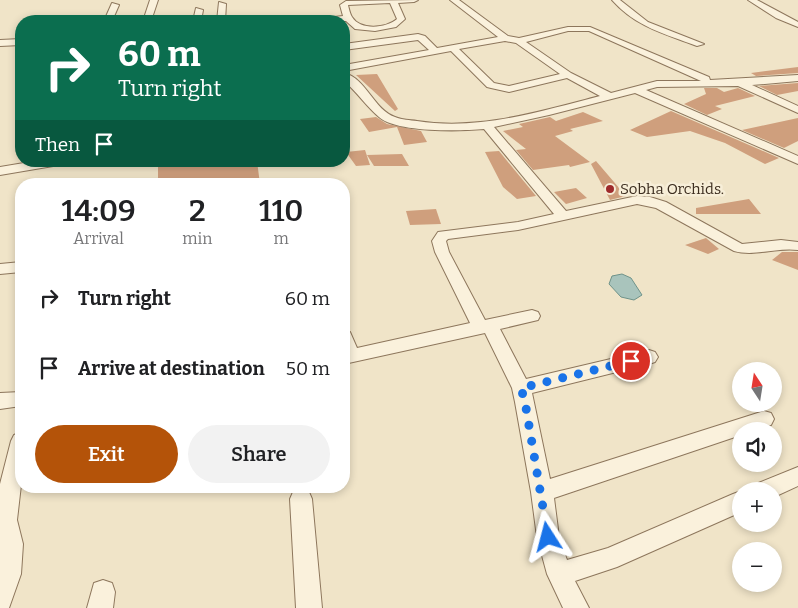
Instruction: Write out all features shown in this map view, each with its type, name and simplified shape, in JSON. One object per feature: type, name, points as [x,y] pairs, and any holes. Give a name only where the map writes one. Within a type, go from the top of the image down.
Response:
[{"type":"street","points":[[149,15],[154,0]]},
{"type":"street","points":[[347,15],[344,4],[414,0]]},
{"type":"street","points":[[454,0],[505,38]]},
{"type":"street","points":[[616,0],[632,15],[646,24],[700,44]]},
{"type":"street","points":[[752,0],[796,23]]},
{"type":"street","points":[[350,20],[358,27],[384,27],[394,24],[401,19],[393,1]]},
{"type":"street","points":[[221,15],[222,4]]},
{"type":"street","points":[[111,15],[115,5]]},
{"type":"street","points":[[198,15],[199,10]]},
{"type":"street","points":[[350,67],[423,57],[435,51],[505,38],[518,40],[568,29],[590,29],[713,83]]},
{"type":"street","points":[[350,45],[418,37],[422,38],[435,51]]},
{"type":"street","points":[[518,40],[568,75],[609,96]]},
{"type":"street","points":[[0,44],[15,43]]},
{"type":"street","points":[[453,48],[491,85],[499,88],[509,88],[568,75]]},
{"type":"street","points":[[350,81],[361,90],[383,115],[392,120],[440,128],[462,128],[487,126],[635,89],[672,82],[740,83],[796,80]]},
{"type":"street","points":[[740,83],[798,110]]},
{"type":"street","points":[[635,89],[798,160]]},
{"type":"street","points":[[487,126],[563,216]]},
{"type":"street","points":[[0,171],[24,167]]},
{"type":"street","points":[[576,608],[559,574],[548,537],[542,492],[521,388],[442,252],[439,241],[443,235],[518,226],[637,200],[650,201],[739,248],[752,249],[776,243],[798,246]]},
{"type":"street","points":[[0,269],[15,268]]},
{"type":"street","points":[[350,355],[532,316]]},
{"type":"street","points":[[521,388],[649,356]]},
{"type":"street","points":[[0,401],[15,400]]},
{"type":"street","points":[[542,492],[764,419]]},
{"type":"street","points":[[0,599],[9,574],[11,544],[6,520],[8,496],[15,466]]},
{"type":"street","points":[[782,483],[798,476]]},
{"type":"street","points":[[301,499],[309,608]]},
{"type":"street","points":[[559,574],[608,559],[732,505]]},
{"type":"water","points":[[622,274],[631,278],[642,295],[634,300],[621,297],[609,284],[612,276]]},
{"type":"building","points":[[798,67],[798,73],[756,76],[751,73]]},
{"type":"building","points":[[377,74],[398,109],[395,111],[356,75]]},
{"type":"building","points":[[798,83],[798,91],[777,95],[759,86]]},
{"type":"building","points":[[704,88],[717,88],[724,92],[738,88],[755,96],[715,106],[722,109],[707,115],[684,104],[706,94]]},
{"type":"building","points":[[671,111],[779,158],[765,164],[725,143],[690,131],[647,137],[630,130]]},
{"type":"building","points":[[583,112],[603,121],[570,129],[573,131],[555,136],[590,162],[570,167],[569,165],[533,170],[516,150],[526,149],[503,131],[523,127],[519,124],[550,117],[556,121]]},
{"type":"building","points":[[376,117],[387,124],[421,131],[427,142],[404,145],[397,127],[369,132],[360,119]]},
{"type":"building","points":[[798,118],[798,141],[784,148],[742,130]]},
{"type":"building","points":[[365,150],[370,165],[356,166],[350,158],[350,152]]},
{"type":"building","points":[[499,151],[536,196],[517,199],[503,187],[485,152]]},
{"type":"building","points":[[402,154],[409,166],[374,166],[367,155]]},
{"type":"building","points":[[596,161],[626,196],[610,200],[591,164]]},
{"type":"building","points":[[158,167],[258,167],[259,178],[158,178]]},
{"type":"building","points":[[576,188],[587,198],[566,204],[554,192]]},
{"type":"building","points":[[749,199],[761,214],[696,214],[696,208]]},
{"type":"building","points":[[436,209],[441,224],[410,225],[406,211]]},
{"type":"building","points":[[706,238],[719,249],[708,254],[685,245]]},
{"type":"building","points":[[782,252],[798,252],[798,270],[772,260]]},
{"type":"place","name":"Sobha Orchids.","points":[[610,189]]},
{"type":"route","points":[[548,537],[542,492],[521,388],[631,361]]}]
